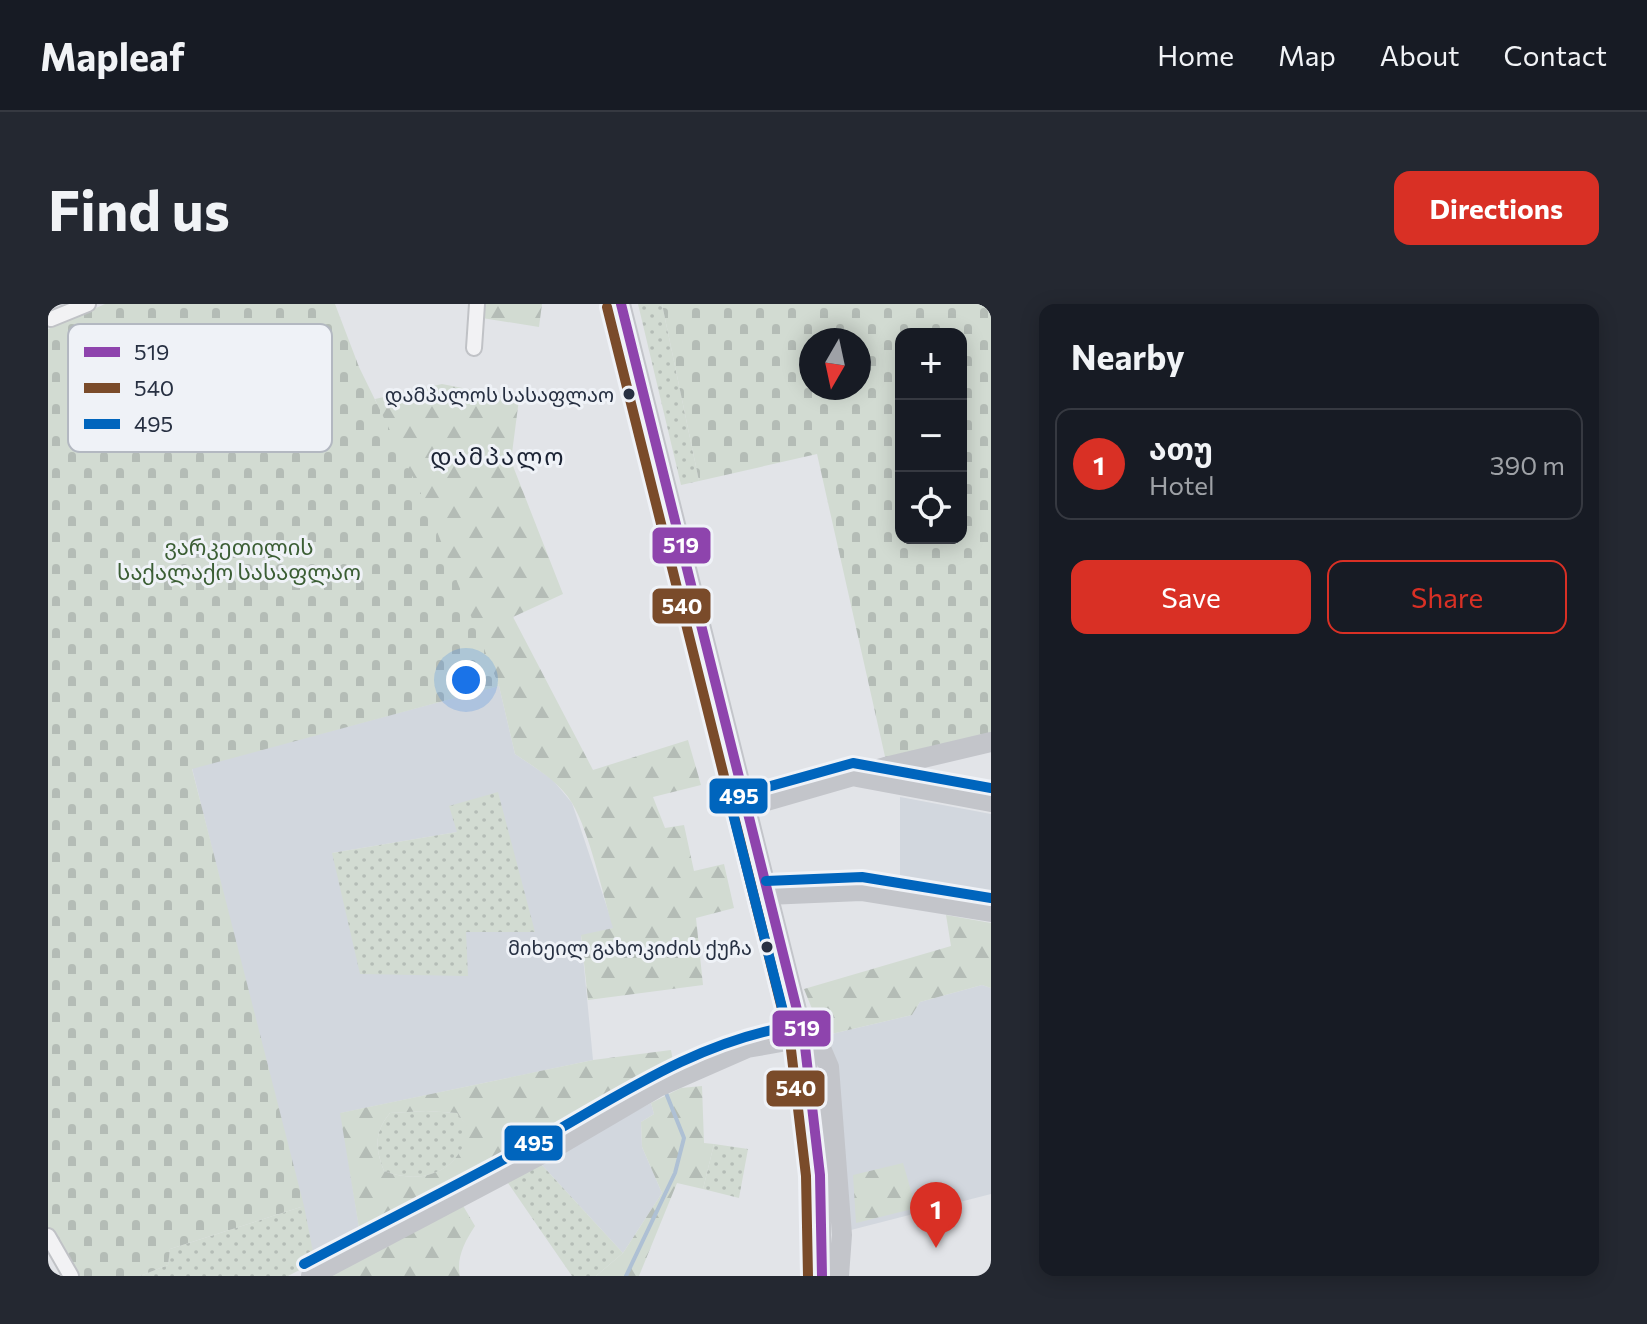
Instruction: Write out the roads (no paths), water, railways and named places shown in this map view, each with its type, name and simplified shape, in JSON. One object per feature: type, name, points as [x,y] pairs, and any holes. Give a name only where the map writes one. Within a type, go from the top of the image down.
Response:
[{"type":"street","points":[[51,319],[88,304]]},
{"type":"street","points":[[474,348],[477,304]]},
{"type":"street","points":[[621,304],[804,1038],[820,1175],[822,1276]]},
{"type":"street","points":[[746,807],[991,742]]},
{"type":"street","points":[[945,793],[931,780],[930,769],[951,752]]},
{"type":"street","points":[[853,777],[991,802]]},
{"type":"street","points":[[767,895],[861,891],[991,912]]},
{"type":"street","points":[[311,1276],[559,1145],[658,1087],[747,1048],[804,1038],[820,1046],[831,1078],[842,1235],[839,1276]]},
{"type":"street","points":[[48,1236],[71,1276]]},
{"type":"waterway","points":[[626,1276],[675,1173],[684,1138],[666,1093]]},
{"type":"place","name":"დამპალოს სასაფლაო","points":[[629,394]]},
{"type":"place","name":"მიხეილ გახოკიძის ქუჩა","points":[[767,947]]},
{"type":"place","name":"ათუ","points":[[936,1248]]},
{"type":"district","name":"დამპალო","points":[[498,455]]},
{"type":"park label","name":"ვარკეთილის საქალაქო სასაფლაო","points":[[239,558]]}]
